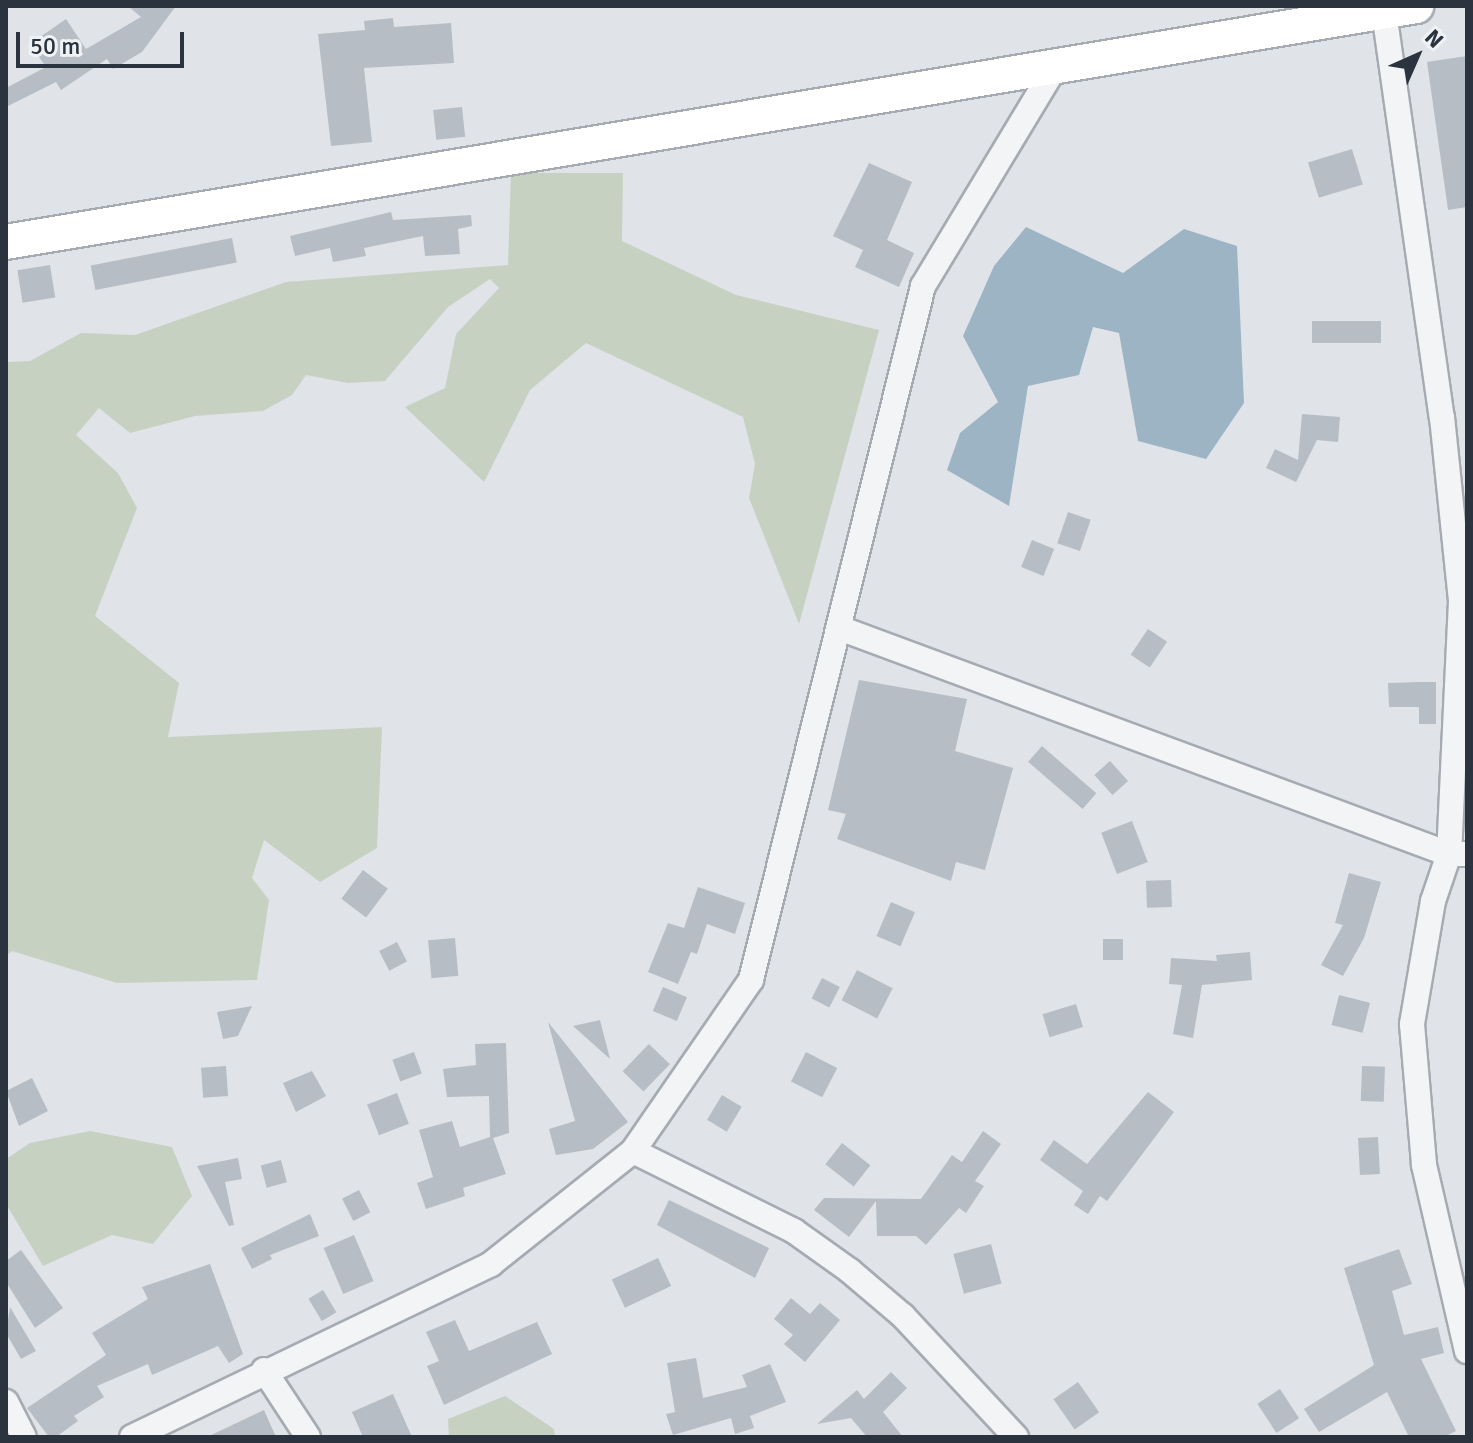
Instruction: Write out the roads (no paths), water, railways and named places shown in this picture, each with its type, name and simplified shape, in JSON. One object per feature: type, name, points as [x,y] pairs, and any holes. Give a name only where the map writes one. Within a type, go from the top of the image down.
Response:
[{"type":"street","points":[[6,242],[1400,9],[1461,601],[1458,854],[1433,901],[1412,1024],[1424,1165],[1467,1351]]},
{"type":"street","points":[[132,1437],[264,1370],[491,1264],[633,1151],[751,980],[842,629],[923,286],[1057,64]]},
{"type":"street","points":[[842,629],[1458,854]]},
{"type":"street","points":[[633,1151],[794,1231],[850,1271],[903,1316],[1016,1437]]},
{"type":"street","points":[[264,1370],[308,1437]]},
{"type":"street","points":[[6,1402],[24,1437]]},
{"type":"water","points":[[1026,227],[1123,273],[1184,229],[1237,246],[1244,403],[1206,459],[1138,441],[1119,333],[1093,327],[1079,375],[1028,386],[1009,506],[947,470],[960,433],[998,402],[963,336],[994,266]]}]
